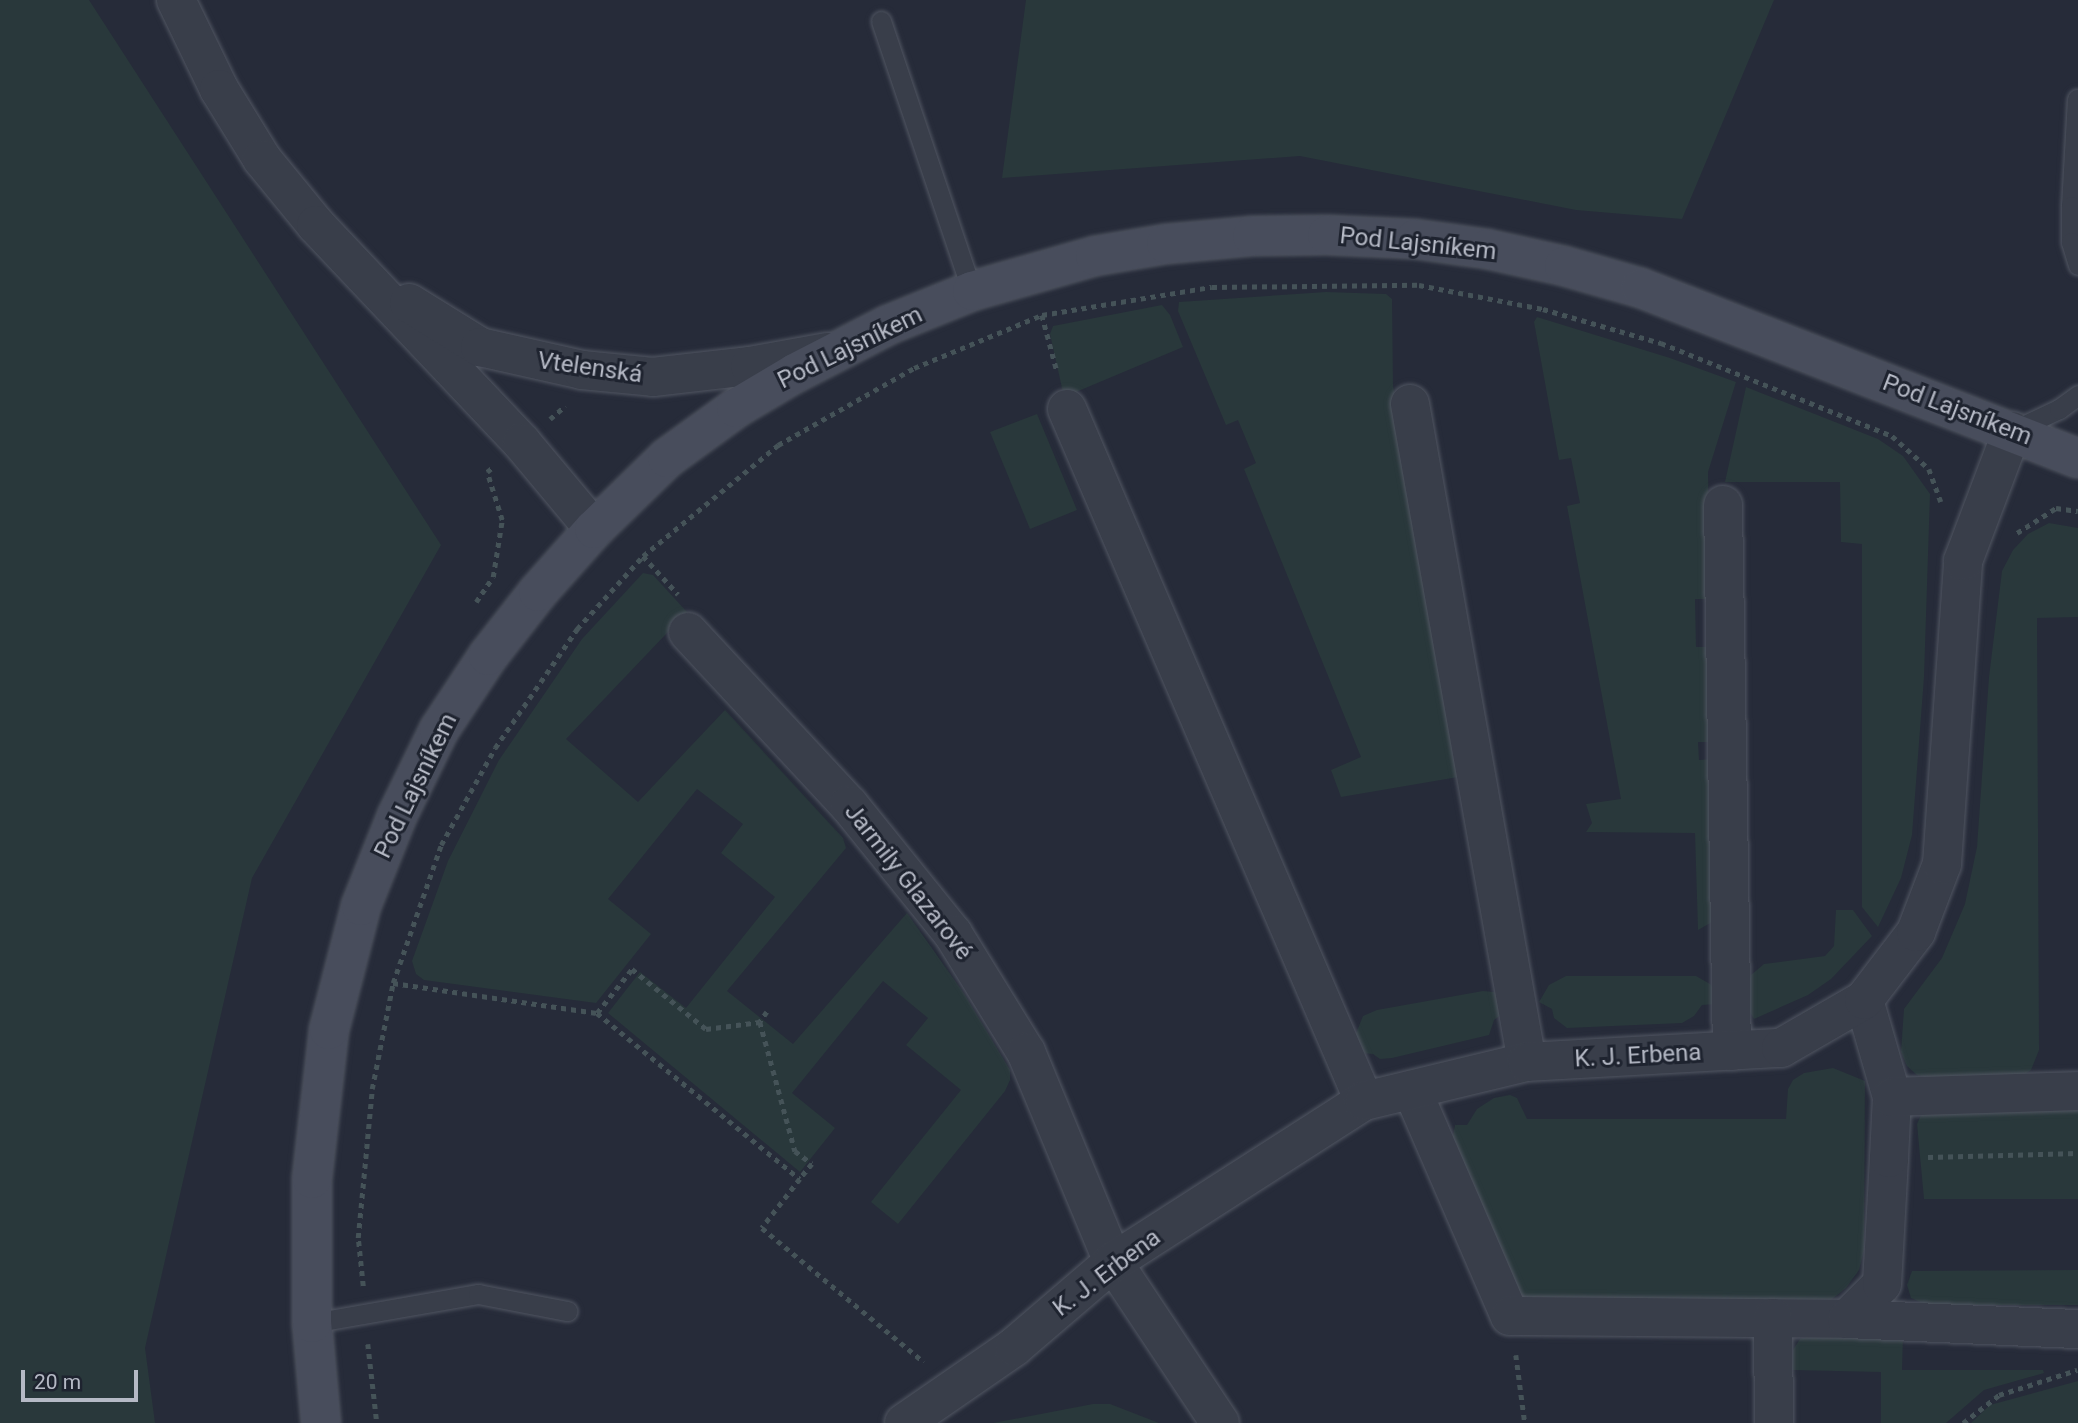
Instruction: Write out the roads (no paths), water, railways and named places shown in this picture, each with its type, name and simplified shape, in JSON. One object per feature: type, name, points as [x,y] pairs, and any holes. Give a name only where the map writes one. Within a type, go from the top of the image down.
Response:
[{"type":"street","name":"Vtelenská","points":[[176,0],[219,89],[262,159],[316,225],[522,443],[594,529]]},
{"type":"street","name":"Pod Lajsníkem","points":[[321,1423],[312,1323],[312,1179],[329,1030],[361,906],[397,816],[439,730],[488,656],[538,592],[594,529],[667,458],[716,422],[795,373],[888,325],[972,292],[1095,256],[1166,244],[1252,236],[1327,235],[1415,239],[1487,249],[1564,266],[1641,288],[2078,458]]},
{"type":"street","name":"Vtelenská","points":[[361,273],[480,347],[561,367],[653,377],[750,366],[840,349]]},
{"type":"street","points":[[1410,404],[1527,1062]]},
{"type":"street","points":[[1067,409],[1364,1101]]},
{"type":"street","name":"K. J. Erbena","points":[[929,1409],[1014,1347],[1113,1262],[1364,1101],[1527,1062],[1781,1048],[1864,1000],[1916,932],[1942,864],[1963,561],[2012,431]]},
{"type":"street","points":[[1723,505],[1732,1051]]},
{"type":"street","name":"Jarmily Glazarové","points":[[688,632],[849,805],[953,934],[1026,1052],[1113,1262],[1220,1423]]},
{"type":"street","points":[[1847,1319],[1882,1284],[1889,1158],[1892,1097],[1864,1000]]},
{"type":"street","points":[[1412,1090],[1510,1316],[1847,1319],[2078,1329]]},
{"type":"street","points":[[1892,1097],[2078,1091]]},
{"type":"street","points":[[1773,1318],[1774,1423]]},
{"type":"lane","points":[[881,21],[972,292]]},
{"type":"lane","points":[[2077,93],[2071,242],[2078,265]]},
{"type":"lane","points":[[2012,431],[2059,409],[2078,395]]},
{"type":"lane","points":[[312,1323],[478,1294],[567,1311]]}]
